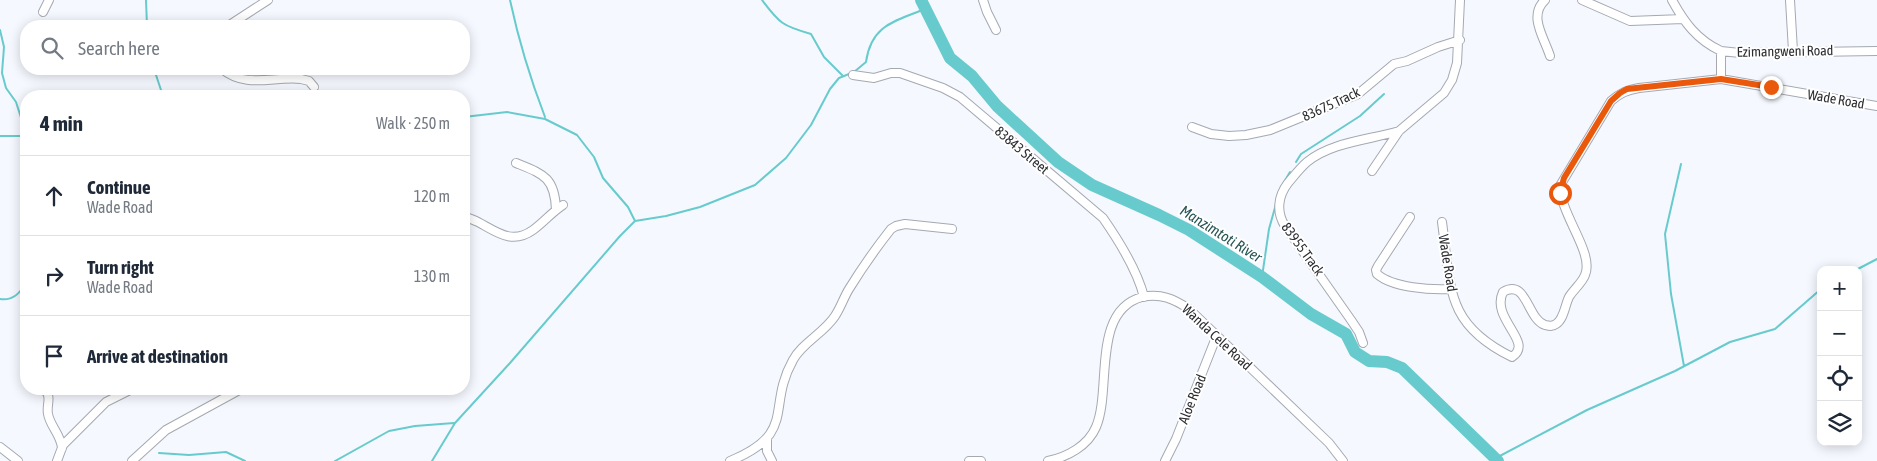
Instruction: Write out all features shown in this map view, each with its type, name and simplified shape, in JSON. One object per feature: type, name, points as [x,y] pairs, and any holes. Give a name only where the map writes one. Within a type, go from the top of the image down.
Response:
[{"type":"street","points":[[43,12],[49,0]]},
{"type":"street","points":[[237,20],[268,0]]},
{"type":"street","points":[[984,0],[987,12],[996,30]]},
{"type":"street","points":[[1372,171],[1399,131],[1448,88],[1458,63],[1460,0]]},
{"type":"street","points":[[1545,0],[1539,7],[1536,18],[1550,56]]},
{"type":"street","points":[[1582,0],[1630,22],[1683,20]]},
{"type":"street","points":[[1672,0],[1683,20],[1706,43],[1721,51]]},
{"type":"street","points":[[1790,0],[1793,51]]},
{"type":"street","name":"83675 Track","points":[[1192,127],[1210,134],[1229,136],[1246,136],[1270,130],[1358,94],[1394,64],[1407,61],[1460,40]]},
{"type":"street","name":"Ezimangweni Road","points":[[1721,79],[1721,51],[1740,53],[1877,51]]},
{"type":"street","name":"83843 Street","points":[[853,75],[874,78],[900,73],[943,88],[960,97],[1103,218],[1112,230],[1134,270],[1144,297]]},
{"type":"street","points":[[231,75],[246,80],[301,79],[309,81],[314,86]]},
{"type":"street","name":"Wade Road","points":[[1442,222],[1451,288],[1456,307],[1466,324],[1476,334],[1496,349],[1512,357],[1516,355],[1519,345],[1517,337],[1500,310],[1500,298],[1503,292],[1512,288],[1516,289],[1524,296],[1534,316],[1541,324],[1549,326],[1558,323],[1569,298],[1585,276],[1587,268],[1584,253],[1560,193],[1562,184],[1611,101],[1620,93],[1627,89],[1721,79],[1877,106]]},
{"type":"street","name":"83955 Track","points":[[1363,343],[1352,320],[1280,218],[1279,207],[1284,189],[1307,162],[1339,146],[1399,131]]},
{"type":"street","points":[[516,163],[538,173],[550,182],[553,187],[556,210]]},
{"type":"street","points":[[470,219],[492,231],[516,236],[533,230],[563,205]]},
{"type":"street","points":[[1410,216],[1378,266],[1377,274],[1395,282],[1416,287],[1451,288]]},
{"type":"street","points":[[730,461],[749,452],[767,438],[776,426],[785,378],[793,359],[835,316],[864,265],[891,229],[905,224],[952,229]]},
{"type":"street","name":"Wanda Cele Road","points":[[1144,297],[1161,296],[1177,301],[1189,309],[1329,442],[1343,461]]},
{"type":"street","points":[[1048,461],[1070,454],[1088,440],[1096,427],[1100,410],[1108,336],[1114,322],[1123,310],[1136,299],[1144,297]]},
{"type":"street","name":"Aloe Road","points":[[1165,461],[1176,439],[1217,335]]},
{"type":"street","points":[[48,395],[48,416],[59,438],[63,461]]},
{"type":"street","points":[[57,461],[61,450],[104,404],[121,395]]},
{"type":"street","points":[[132,461],[166,430],[230,395]]},
{"type":"street","points":[[767,438],[767,451],[772,461]]},
{"type":"street","points":[[0,447],[18,461]]},
{"type":"street","points":[[969,461],[981,461]]},
{"type":"waterway","points":[[146,0],[147,20]]},
{"type":"waterway","points":[[510,0],[525,60],[545,117]]},
{"type":"waterway","points":[[762,0],[783,23],[794,29],[811,34],[824,57],[843,76]]},
{"type":"waterway","name":"Manzimtoti River","points":[[921,0],[950,58],[972,76],[997,106],[1058,162],[1092,185],[1189,230],[1262,277],[1311,314],[1346,334],[1355,352],[1369,361],[1387,362],[1402,368],[1498,461]]},
{"type":"waterway","points":[[432,461],[455,423],[635,221],[666,216],[700,207],[755,185],[786,158],[811,125],[830,89],[839,78],[854,72],[866,62],[873,40],[879,32],[894,21],[925,9]]},
{"type":"waterway","points":[[0,30],[4,47],[2,73],[6,88],[16,102],[20,114]]},
{"type":"waterway","points":[[156,75],[161,90]]},
{"type":"waterway","points":[[1296,162],[1301,154],[1360,116],[1384,94]]},
{"type":"waterway","points":[[470,116],[507,112],[545,119],[577,135],[594,157],[603,178],[628,207],[635,221]]},
{"type":"waterway","points":[[0,136],[20,136]]},
{"type":"waterway","points":[[1681,164],[1665,234],[1671,294],[1684,366]]},
{"type":"waterway","points":[[1281,187],[1290,172]]},
{"type":"waterway","points":[[1262,277],[1269,229],[1276,204]]},
{"type":"waterway","points":[[1862,267],[1877,259]]},
{"type":"waterway","points":[[0,299],[9,299],[16,296],[20,291]]},
{"type":"waterway","points":[[1496,458],[1587,410],[1675,371],[1730,342],[1775,329],[1817,292]]},
{"type":"waterway","points":[[335,461],[389,431],[415,426],[454,423]]},
{"type":"waterway","points":[[159,453],[189,455],[226,452],[245,461]]},
{"type":"route","points":[[1560,193],[1564,178],[1611,101],[1627,89],[1721,79],[1771,87]]}]
